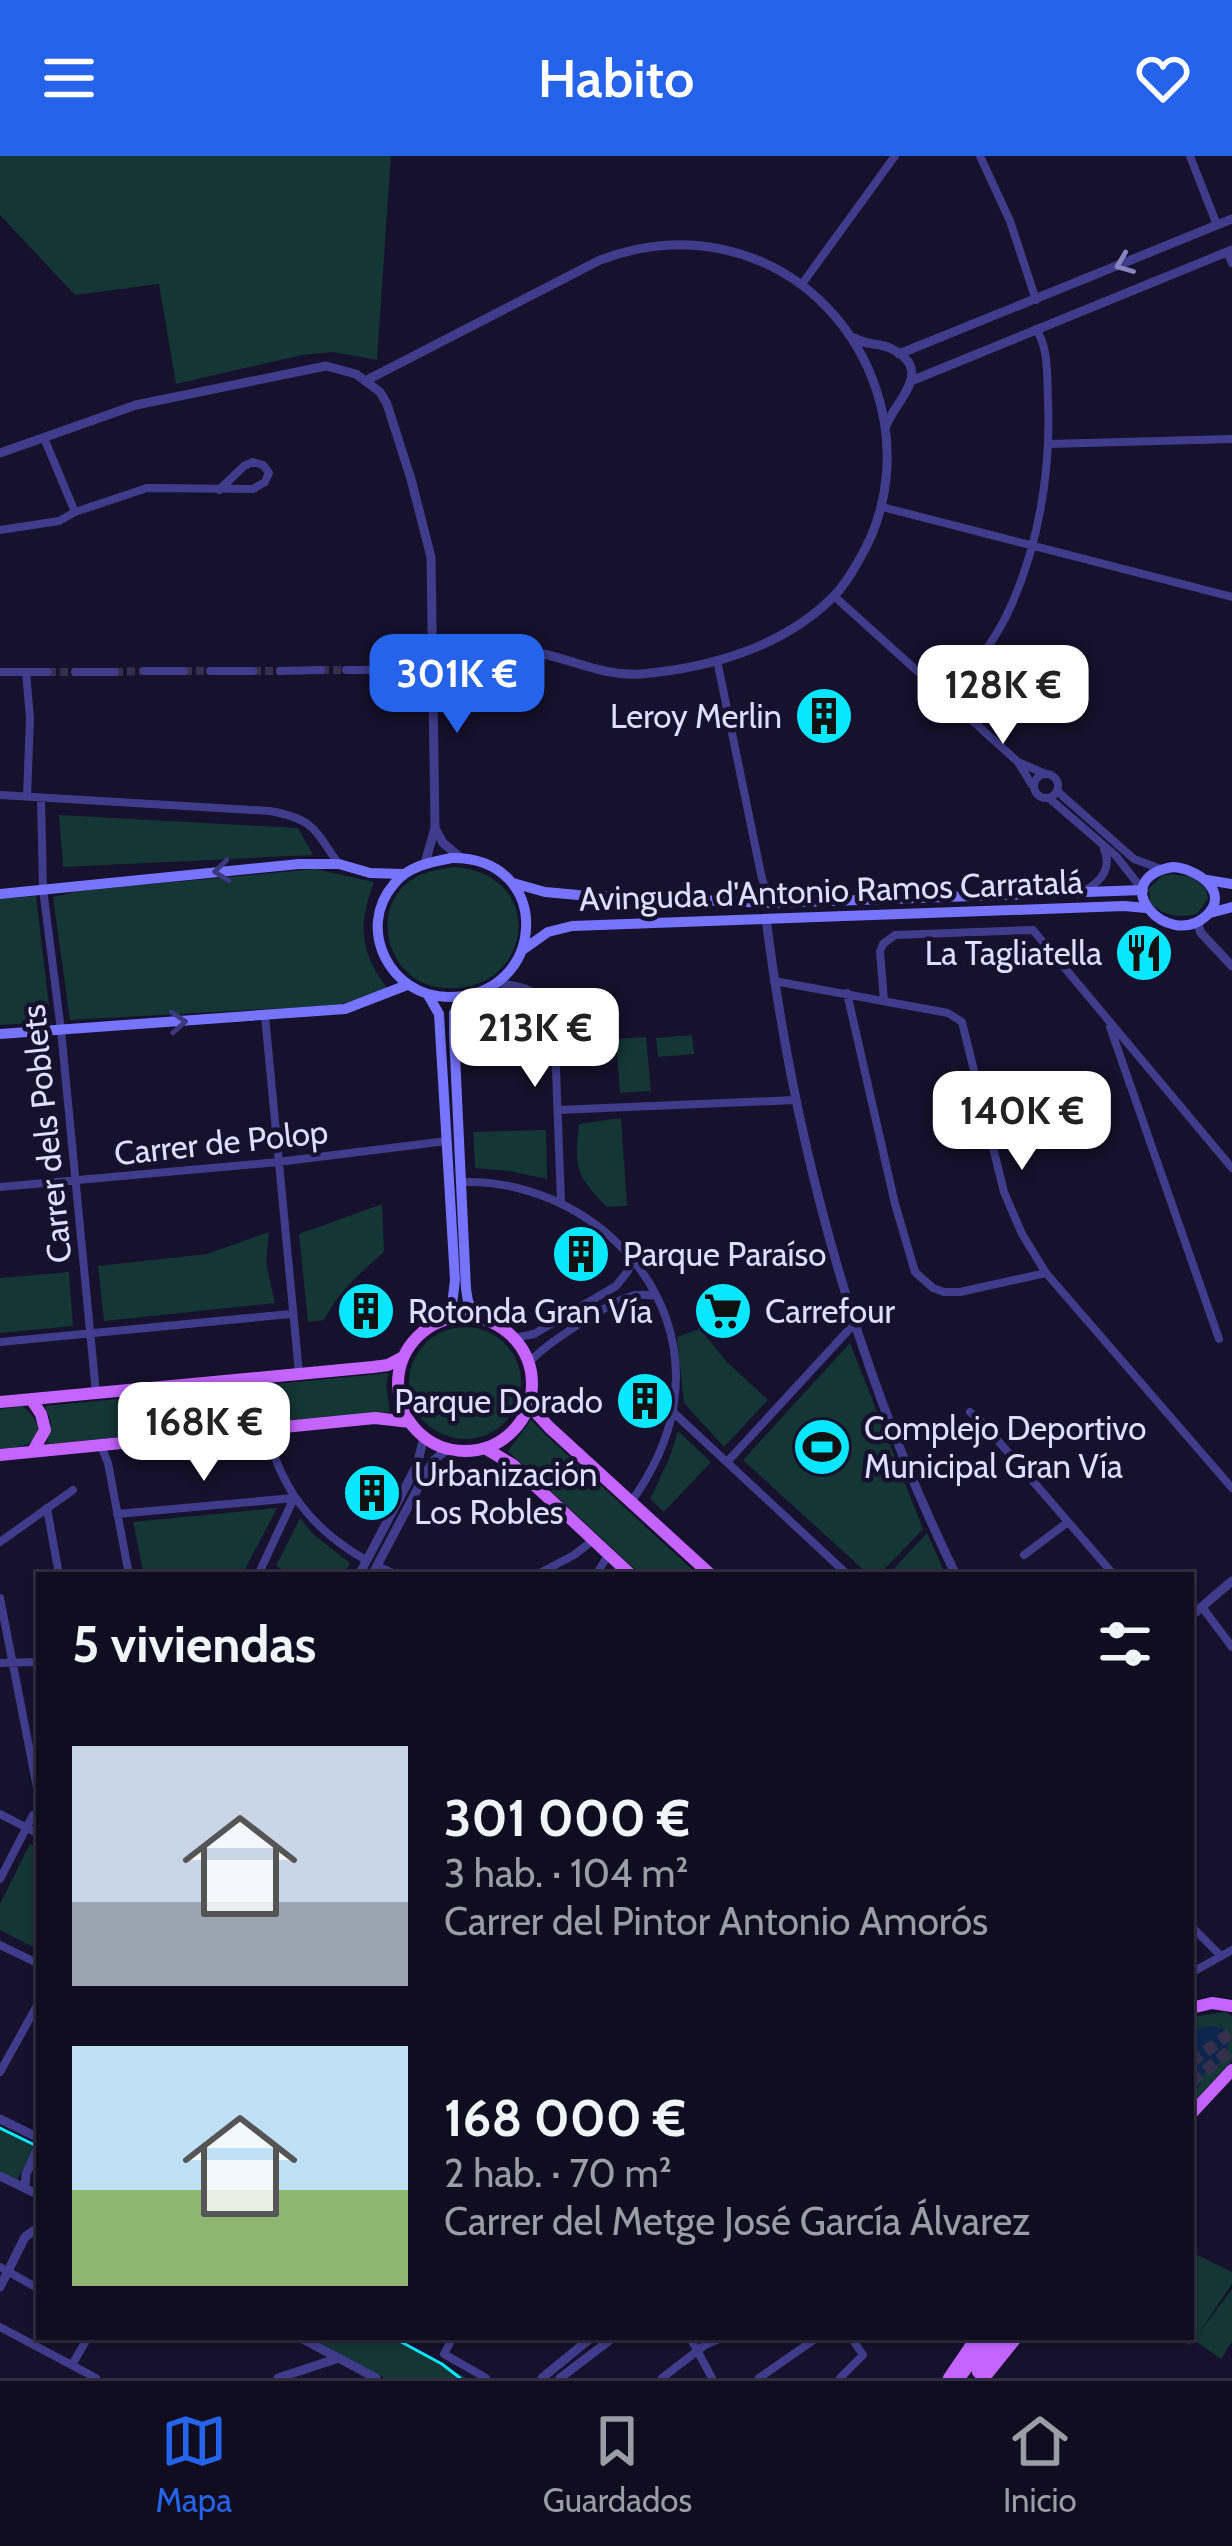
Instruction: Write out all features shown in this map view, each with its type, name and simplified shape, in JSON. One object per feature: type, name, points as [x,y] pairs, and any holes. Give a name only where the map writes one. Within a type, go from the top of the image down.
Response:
[{"type":"main road","points":[[461,858],[488,864],[513,883],[524,904],[524,949],[498,983],[455,997],[428,995],[407,985],[387,964],[378,945],[382,905],[405,873],[425,863],[461,858]]},
{"type":"main road","points":[[0,894],[299,864],[405,873]]},
{"type":"main road","points":[[1232,884],[1208,880],[1183,868],[1162,869],[1143,890],[1146,908],[1170,923],[1197,922],[1232,907]]},
{"type":"main road","points":[[1208,880],[1214,895],[1210,913]]},
{"type":"main road","name":"Avinguda d'Antonio Ramos Carratalá","points":[[513,883],[578,895],[772,903],[1143,890]]},
{"type":"main road","name":"Avinguda d'Antonio Ramos Carratalá","points":[[524,949],[548,932],[572,926],[1146,908]]},
{"type":"main road","points":[[0,1034],[345,1009],[407,985]]},
{"type":"main road","points":[[469,994],[454,1013],[466,1289],[477,1318]]},
{"type":"main road","points":[[428,995],[440,1014],[454,1289],[446,1319]]},
{"type":"main road","points":[[531,1396],[512,1432],[485,1448],[448,1449],[424,1437],[410,1422],[398,1394],[398,1375],[416,1337],[446,1319],[477,1318],[497,1325],[514,1338],[529,1363],[531,1396],[538,1415],[708,1572]]},
{"type":"main road","points":[[0,1402],[388,1365],[404,1356]]},
{"type":"main road","points":[[31,1399],[45,1430],[33,1451]]},
{"type":"main road","points":[[0,1455],[375,1418],[410,1422]]},
{"type":"main road","points":[[485,1448],[509,1461],[628,1572]]},
{"type":"main road","points":[[1194,2007],[1212,2003],[1232,2006]]},
{"type":"main road","points":[[1194,2113],[1232,2070]]},
{"type":"main road","points":[[949,2378],[975,2340]]},
{"type":"main road","points":[[959,2378],[989,2340]]},
{"type":"main road","points":[[978,2378],[1002,2340]]},
{"type":"main road","points":[[978,2378],[1014,2340]]},
{"type":"street","points":[[802,284],[895,156]]},
{"type":"street","points":[[980,156],[1010,221],[1036,299]]},
{"type":"street","points":[[1190,156],[1217,225]]},
{"type":"street","points":[[899,354],[1232,219]]},
{"type":"street","points":[[367,380],[600,260],[630,249],[672,243],[743,254],[802,284],[850,334],[880,396],[888,461],[882,507],[865,550],[834,596],[765,644],[665,671],[619,674],[535,652],[434,644]]},
{"type":"street","points":[[911,381],[1231,255]]},
{"type":"street","points":[[949,701],[1009,610],[1031,545],[1048,444],[1047,378],[1036,329]]},
{"type":"street","points":[[850,334],[863,344],[883,346],[906,362],[911,381],[886,426]]},
{"type":"street","points":[[867,363],[868,351],[883,346]]},
{"type":"street","points":[[0,453],[136,406],[326,366],[367,380],[380,392],[431,557],[435,828],[425,863]]},
{"type":"street","points":[[880,396],[888,406],[901,403]]},
{"type":"street","points":[[44,438],[75,512]]},
{"type":"street","points":[[1048,444],[1232,439]]},
{"type":"street","points":[[0,530],[59,521],[147,488],[219,490],[253,489],[266,482],[269,473],[253,462],[219,490]]},
{"type":"street","points":[[882,507],[1232,597]]},
{"type":"street","points":[[834,596],[1018,762],[1041,798],[1053,794]]},
{"type":"street","points":[[717,660],[762,878],[772,903]]},
{"type":"street","points":[[413,670],[434,669]]},
{"type":"street","points":[[280,670],[321,670]]},
{"type":"street","points":[[346,670],[386,670]]},
{"type":"street","points":[[144,671],[184,671]]},
{"type":"street","points":[[211,671],[254,671]]},
{"type":"street","points":[[0,672],[48,672]]},
{"type":"street","points":[[26,672],[27,796]]},
{"type":"street","points":[[75,672],[115,672]]},
{"type":"street","points":[[1018,762],[1057,782],[1053,794]]},
{"type":"street","points":[[1034,788],[1036,779],[1048,774]]},
{"type":"street","points":[[1053,794],[1143,890]]},
{"type":"street","points":[[1053,794],[1134,860],[1162,869]]},
{"type":"street","points":[[0,795],[298,816],[313,826],[339,864]]},
{"type":"street","name":"Carrer dels Poblets","points":[[40,798],[43,889],[96,1394]]},
{"type":"street","points":[[435,828],[443,844],[461,858]]},
{"type":"street","points":[[1083,892],[1104,875],[1108,857],[1101,843]]},
{"type":"street","points":[[766,920],[795,1100],[855,1323],[882,1407],[955,1572]]},
{"type":"street","points":[[1197,922],[1201,933],[1232,966]]},
{"type":"street","name":"Avinguda d'Antonio Ramos Carratalá","points":[[884,1000],[880,951],[896,934],[1033,930],[1108,1020]]},
{"type":"street","points":[[774,981],[948,1012],[962,1022],[1004,1192],[1022,1234],[1046,1273],[1232,1488]]},
{"type":"street","points":[[498,983],[524,988],[546,1000],[554,1019],[561,1201]]},
{"type":"street","points":[[847,993],[915,1272],[944,1292],[1046,1273]]},
{"type":"street","points":[[265,1016],[299,1373]]},
{"type":"street","points":[[1108,1020],[1232,1168]]},
{"type":"street","points":[[1108,1020],[1219,1339]]},
{"type":"street","points":[[558,1110],[795,1100]]},
{"type":"street","name":"Carrer de Polop","points":[[0,1187],[447,1141]]},
{"type":"street","points":[[461,1182],[510,1185],[561,1201],[600,1226],[632,1258],[655,1296],[670,1334],[673,1412],[656,1460],[631,1502]]},
{"type":"street","points":[[514,1338],[534,1334],[616,1286],[632,1258]]},
{"type":"street","points":[[529,1363],[550,1344],[624,1298],[655,1296]]},
{"type":"street","points":[[0,1342],[292,1313]]},
{"type":"street","points":[[727,1462],[855,1323]]},
{"type":"street","points":[[673,1412],[845,1572]]},
{"type":"street","points":[[970,1412],[1111,1572]]},
{"type":"street","points":[[267,1429],[294,1498],[326,1534],[372,1567]]},
{"type":"street","points":[[372,1567],[424,1437]]},
{"type":"street","points":[[100,1445],[108,1462],[128,1572]]},
{"type":"street","points":[[372,1567],[434,1460],[448,1449]]},
{"type":"street","points":[[0,1542],[73,1490]]},
{"type":"street","points":[[118,1514],[294,1498]]},
{"type":"street","points":[[262,1572],[294,1498]]},
{"type":"street","points":[[47,1508],[58,1572]]},
{"type":"street","points":[[1024,1556],[1068,1522]]},
{"type":"street","points":[[542,1572],[593,1540]]},
{"type":"street","points":[[598,1572],[609,1554]]},
{"type":"street","points":[[1194,1614],[1232,1581]]},
{"type":"street","points":[[0,1598],[36,1782]]},
{"type":"street","points":[[1202,1607],[1232,1647]]},
{"type":"street","points":[[0,1663],[36,1662]]},
{"type":"street","points":[[0,1814],[36,1832]]},
{"type":"street","points":[[0,1879],[36,1814]]},
{"type":"street","points":[[1194,1929],[1220,1955]]},
{"type":"street","points":[[0,1945],[36,1963]]},
{"type":"street","points":[[1194,1971],[1232,1949]]},
{"type":"street","points":[[0,2072],[36,2007]]},
{"type":"street","points":[[0,2119],[36,2140]]},
{"type":"street","points":[[25,2188],[36,2149]]},
{"type":"street","points":[[0,2176],[36,2194]]},
{"type":"street","points":[[0,2287],[4,2269],[25,2237],[36,2230]]},
{"type":"street","points":[[4,2269],[36,2287]]},
{"type":"street","points":[[0,2327],[96,2378]]},
{"type":"street","points":[[72,2366],[86,2340]]},
{"type":"street","points":[[305,2340],[376,2378]]},
{"type":"street","points":[[451,2340],[444,2354],[486,2378]]},
{"type":"street","points":[[542,2378],[588,2340]]},
{"type":"street","points":[[560,2378],[610,2340]]},
{"type":"street","points":[[692,2340],[712,2378]]},
{"type":"street","points":[[662,2378],[717,2340]]},
{"type":"street","points":[[759,2378],[814,2340]]},
{"type":"street","points":[[840,2378],[863,2355],[853,2340]]},
{"type":"street","points":[[278,2378],[339,2358]]},
{"type":"green space","points":[[0,156],[391,156],[377,360],[333,352],[302,355],[176,384],[159,284],[75,295],[0,215]]},
{"type":"green space","points":[[59,815],[298,828],[313,855],[63,867]]},
{"type":"green space","points":[[455,867],[486,875],[507,892],[517,913],[518,936],[509,958],[493,976],[468,987],[437,987],[406,971],[396,957],[389,941],[390,908],[411,880]]},
{"type":"green space","points":[[315,869],[374,882],[364,937],[371,962],[387,988],[339,1005],[70,1020],[53,897]]},
{"type":"green space","points":[[1172,874],[1192,877],[1206,889],[1208,899],[1197,914],[1172,915],[1150,903],[1149,888]]},
{"type":"green space","points":[[36,896],[51,1022],[0,1025],[0,899]]},
{"type":"green space","points":[[692,1035],[694,1054],[658,1057],[656,1038]]},
{"type":"green space","points":[[646,1037],[651,1091],[620,1093],[616,1039]]},
{"type":"green space","points":[[621,1118],[627,1206],[607,1207],[580,1170],[579,1124]]},
{"type":"green space","points":[[546,1130],[547,1179],[475,1168],[473,1132]]},
{"type":"green space","points":[[382,1204],[384,1252],[343,1291],[324,1320],[308,1322],[299,1234]]},
{"type":"green space","points":[[269,1232],[266,1263],[275,1303],[104,1321],[98,1266],[207,1254]]},
{"type":"green space","points":[[69,1272],[73,1326],[0,1333],[0,1278]]},
{"type":"green space","points":[[465,1327],[487,1331],[505,1343],[517,1361],[521,1383],[517,1405],[505,1423],[487,1435],[465,1439],[443,1435],[425,1423],[413,1405],[409,1383],[413,1361],[425,1343],[443,1331]]},
{"type":"green space","points":[[700,1329],[768,1400],[724,1447],[684,1403],[677,1337]]},
{"type":"green space","name":"Complejo Deportivo Municipal Gran Vía","points":[[850,1343],[923,1529],[882,1572],[866,1572],[743,1460]]},
{"type":"green space","points":[[389,1373],[390,1412],[47,1444],[51,1422],[45,1406]]},
{"type":"green space","points":[[22,1406],[36,1422],[35,1438],[22,1446],[0,1449],[0,1409]]},
{"type":"green space","points":[[531,1420],[695,1572],[638,1572],[508,1451]]},
{"type":"green space","points":[[678,1431],[711,1462],[664,1512],[650,1499]]},
{"type":"green space","points":[[277,1508],[244,1572],[143,1572],[133,1522]]},
{"type":"green space","points":[[300,1518],[350,1563],[346,1572],[287,1572],[276,1566]]},
{"type":"green space","points":[[927,1533],[945,1572],[891,1572]]},
{"type":"green space","points":[[30,1844],[36,1847],[36,1948],[0,1930],[0,1904]]},
{"type":"green space","points":[[1225,2012],[1232,2016],[1232,2061],[1194,2102],[1194,2017]]},
{"type":"green space","points":[[0,2129],[35,2146],[17,2180],[0,2172]]},
{"type":"green space","points":[[1194,2253],[1232,2272],[1232,2284],[1197,2336],[1232,2289],[1232,2341],[1221,2359],[1194,2340]]},
{"type":"green space","points":[[315,2340],[397,2340],[467,2378],[385,2378]]},
{"type":"water","points":[[1209,2026],[1226,2029],[1228,2049],[1223,2059],[1206,2069],[1194,2091],[1194,2030]]},
{"type":"tunnel","points":[[386,670],[413,669]]},
{"type":"tunnel","points":[[321,670],[346,670]]},
{"type":"tunnel","points":[[115,672],[144,671]]},
{"type":"tunnel","points":[[184,671],[210,671]]},
{"type":"tunnel","points":[[253,671],[280,671]]},
{"type":"tunnel","points":[[48,672],[75,672]]},
{"type":"tunnel","points":[[1194,2060],[1232,2032]]},
{"type":"tunnel","points":[[1194,2080],[1232,2049]]},
{"type":"tram line","points":[[0,2128],[36,2146]]},
{"type":"tram line","points":[[398,2340],[460,2378]]},
{"type":"place","name":"Leroy Merlin","points":[[824,716]]},
{"type":"place","name":"La Tagliatella","points":[[1144,953]]},
{"type":"place","name":"Parque Paraíso","points":[[581,1254]]},
{"type":"place","name":"Rotonda Gran Vía","points":[[366,1311]]},
{"type":"place","name":"Carrefour","points":[[723,1311]]},
{"type":"place","name":"Parque Dorado","points":[[645,1401]]},
{"type":"place","name":"Complejo Deportivo Municipal Gran Vía","points":[[822,1447]]},
{"type":"place","name":"Urbanización Los Robles","points":[[372,1493]]}]
